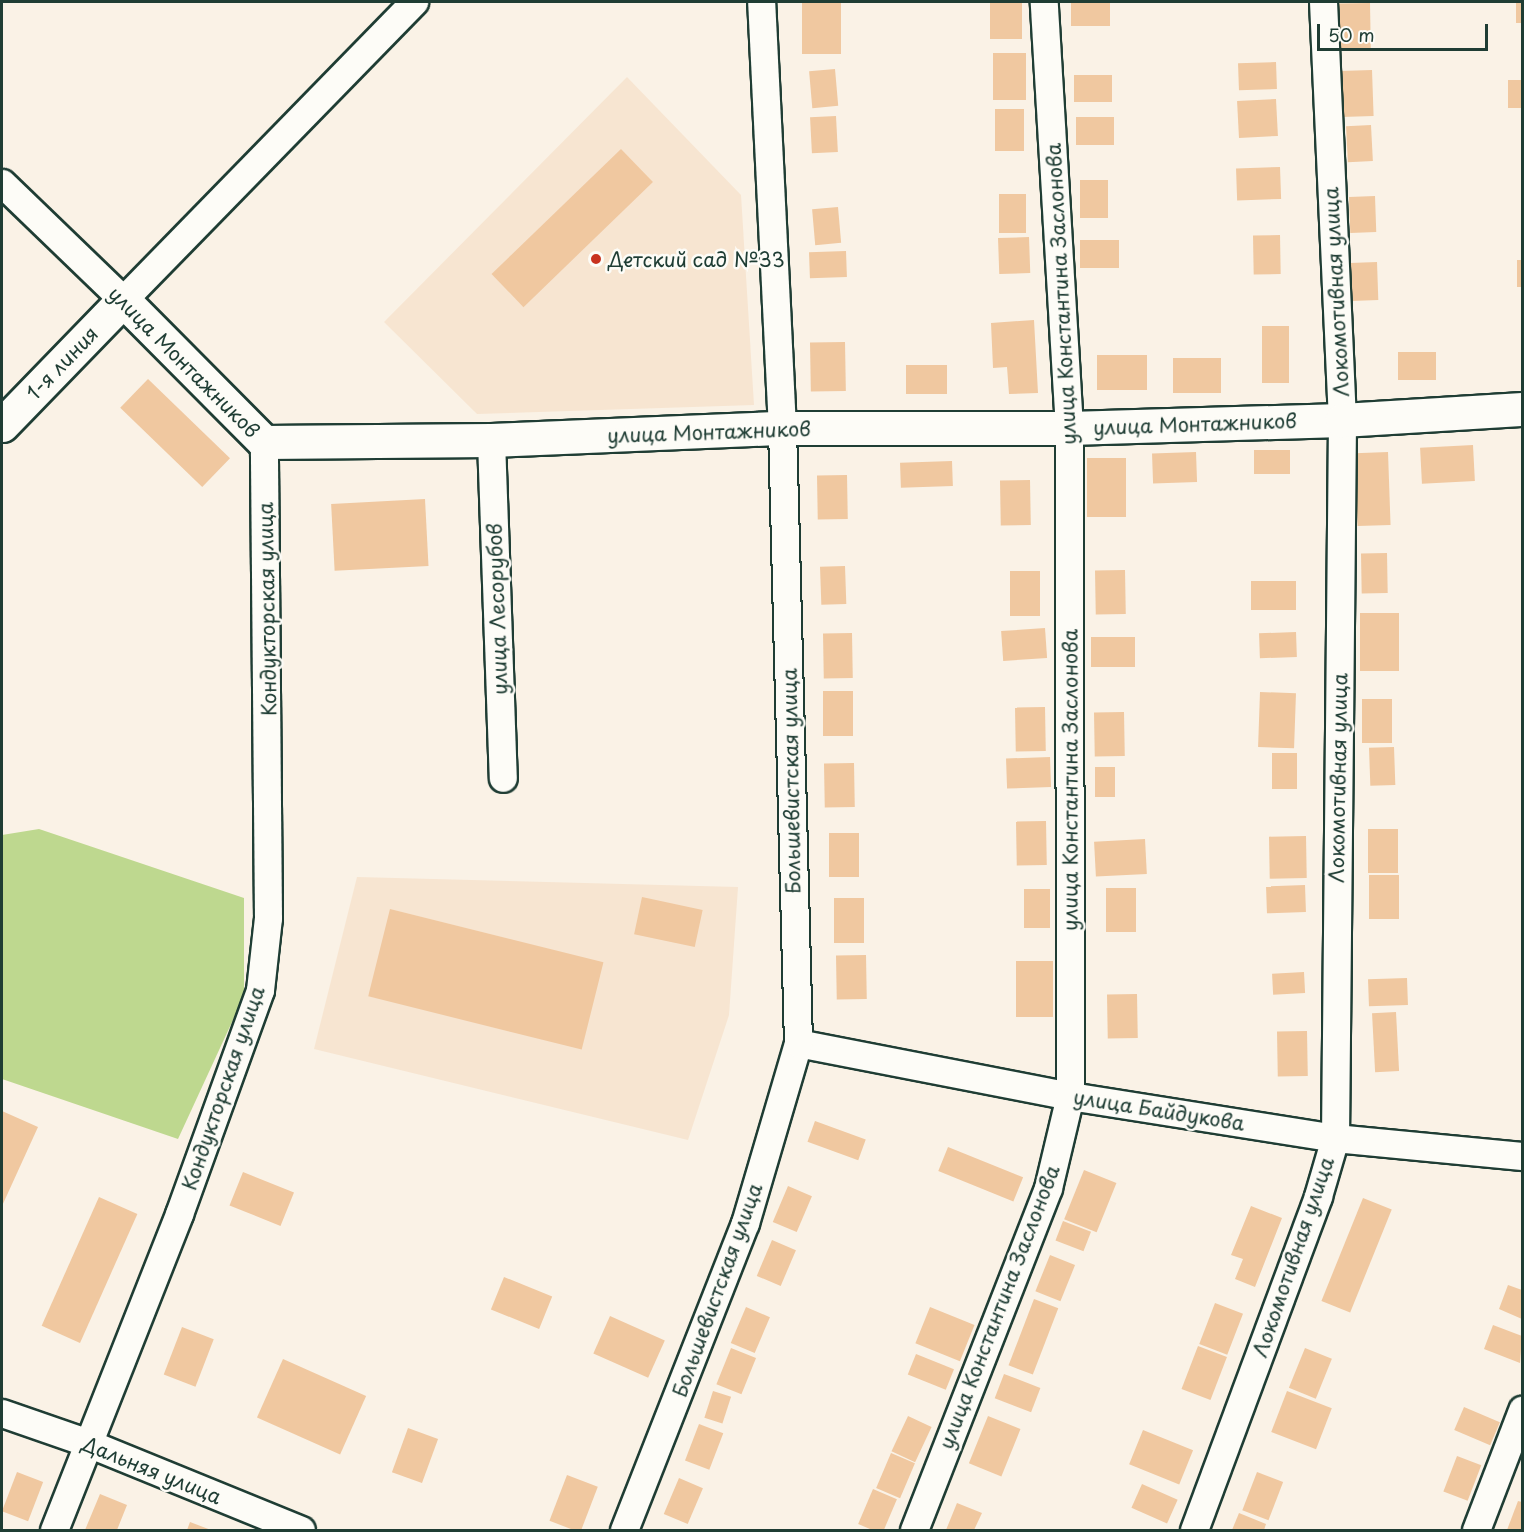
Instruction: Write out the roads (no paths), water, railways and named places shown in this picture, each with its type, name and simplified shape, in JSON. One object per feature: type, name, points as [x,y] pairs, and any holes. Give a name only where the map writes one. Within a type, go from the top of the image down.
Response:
[{"type":"street","points":[[123,300],[414,2]]},
{"type":"street","name":"Большевистская улица","points":[[624,1530],[745,1223],[798,1043],[782,428],[760,2]]},
{"type":"street","name":"улица Константина Заслонова","points":[[914,1530],[1048,1188],[1070,1096],[1069,428],[1044,2]]},
{"type":"street","name":"Локомотивная улица","points":[[1194,1530],[1318,1196],[1335,1138],[1342,420],[1323,2]]},
{"type":"street","name":"улица Монтажников","points":[[2,183],[123,300],[264,442],[491,440],[782,428],[1069,428],[1342,420],[1522,409]]},
{"type":"street","name":"1-я линия","points":[[2,425],[123,300]]},
{"type":"street","name":"улица Лесорубов","points":[[491,440],[503,778]]},
{"type":"street","name":"Кондукторская улица","points":[[54,1530],[179,1214],[260,990],[268,918],[264,442]]},
{"type":"street","name":"улица Байдукова","points":[[798,1043],[1070,1096],[1335,1138],[1522,1156]]},
{"type":"street","points":[[1476,1530],[1522,1410]]},
{"type":"street","name":"Дальняя улица","points":[[2,1413],[88,1443],[301,1530]]},
{"type":"place","name":"Детский сад №33","points":[[596,259]]}]
